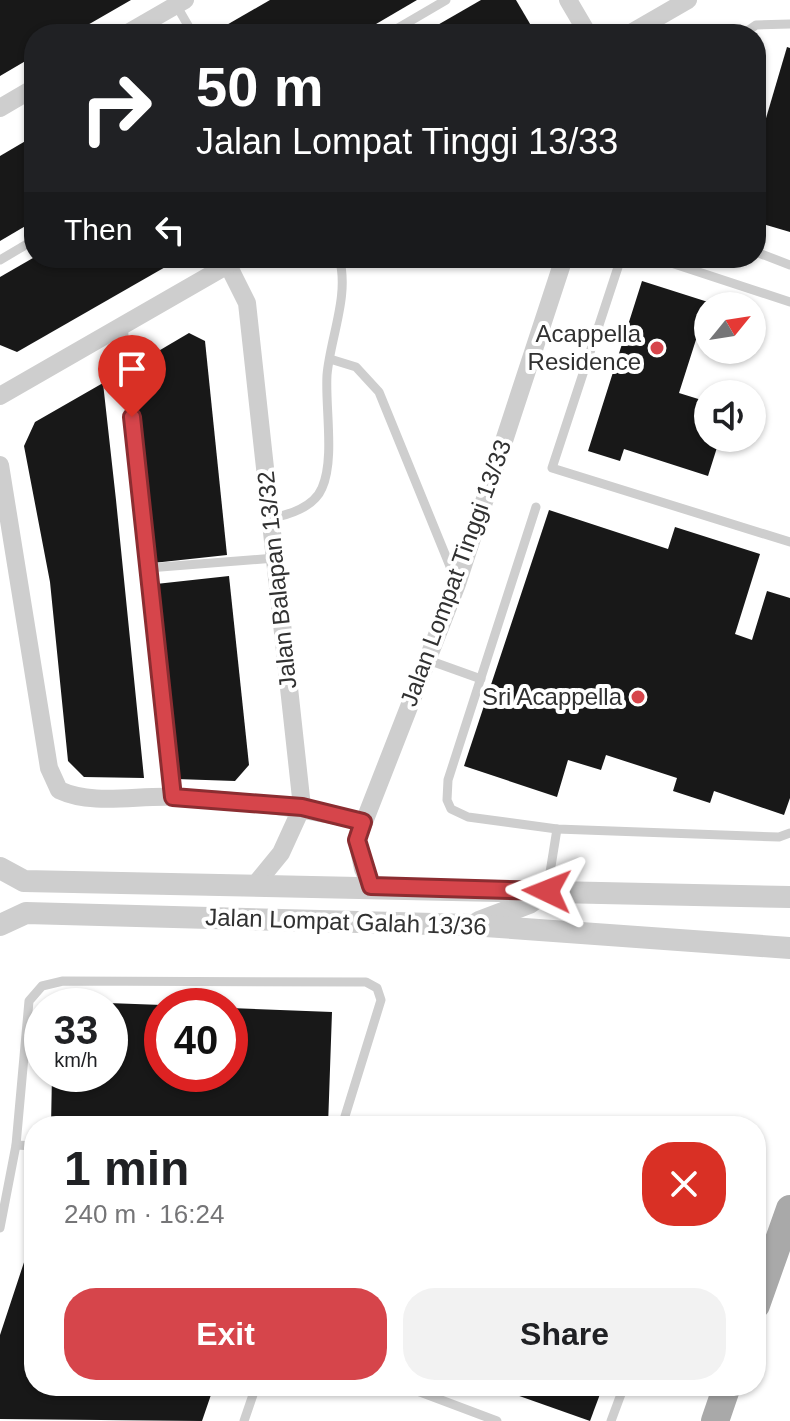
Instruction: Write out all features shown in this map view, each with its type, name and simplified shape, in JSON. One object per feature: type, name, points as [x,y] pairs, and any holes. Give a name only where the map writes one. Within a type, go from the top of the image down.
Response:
[{"type":"main road","points":[[766,1277],[790,1209]]},
{"type":"main road","points":[[715,1421],[724,1396]]},
{"type":"street","points":[[568,0],[582,24]]},
{"type":"street","points":[[646,24],[688,0]]},
{"type":"street","points":[[142,24],[178,2]]},
{"type":"street","points":[[0,108],[24,94]]},
{"type":"street","points":[[0,396],[224,268]]},
{"type":"street","name":"Jalan Balapan 13/32","points":[[236,268],[247,303],[302,807]]},
{"type":"street","name":"Jalan Lompat Tinggi 13/33","points":[[371,886],[357,840],[457,584],[561,268]]},
{"type":"street","points":[[0,465],[49,768],[59,790],[75,798],[173,797],[302,807],[363,822]]},
{"type":"street","points":[[254,886],[281,853],[302,807]]},
{"type":"street","name":"Jalan Lompat Galah 13/36","points":[[0,868],[24,881],[790,897]]},
{"type":"street","points":[[471,925],[529,903],[547,891]]},
{"type":"street","name":"Jalan Lompat Galah 13/36","points":[[0,925],[26,913],[471,925],[790,948]]},
{"type":"lane","points":[[405,24],[446,0]]},
{"type":"lane","points":[[178,2],[188,24]]},
{"type":"lane","points":[[766,25],[790,24]]},
{"type":"lane","points":[[0,260],[24,246]]},
{"type":"lane","points":[[766,256],[790,265]]},
{"type":"lane","points":[[271,518],[290,514],[304,506],[322,488],[339,268]]},
{"type":"lane","points":[[618,268],[552,468],[790,542]]},
{"type":"lane","points":[[686,268],[790,302]]},
{"type":"lane","points":[[123,326],[173,797]]},
{"type":"lane","points":[[330,359],[356,367],[379,392],[457,584]]},
{"type":"lane","points":[[536,507],[448,780],[451,809],[468,817],[557,829],[779,837],[790,833]]},
{"type":"lane","points":[[148,568],[275,558]]},
{"type":"lane","points":[[427,660],[481,679]]},
{"type":"lane","points":[[547,891],[557,829]]},
{"type":"lane","points":[[0,1228],[16,1145],[29,1001],[42,986],[63,981],[366,982],[377,988],[381,1000],[345,1116]]},
{"type":"lane","points":[[16,1145],[24,1145]]},
{"type":"lane","points":[[244,1421],[253,1396]]},
{"type":"lane","points":[[431,1396],[497,1421]]},
{"type":"lane","points":[[611,1421],[620,1396]]},
{"type":"building","points":[[0,0],[131,0],[89,24],[24,24],[24,62],[0,76]]},
{"type":"building","points":[[270,0],[417,0],[376,24],[228,24]]},
{"type":"building","points":[[481,0],[516,0],[530,24],[439,24]]},
{"type":"building","points":[[787,47],[790,48],[790,232],[766,225],[766,118]]},
{"type":"building","points":[[24,142],[24,227],[0,241],[0,156]]},
{"type":"building","points":[[24,263],[24,268],[164,268],[17,352],[0,345],[0,277]]},
{"type":"building","name":"Acappella Residence","points":[[642,281],[694,298],[694,346],[679,393],[694,398],[694,452],[716,452],[708,476],[624,449],[620,461],[588,451]]},
{"type":"building","points":[[189,333],[205,341],[227,555],[153,563],[133,366]]},
{"type":"building","points":[[103,383],[144,778],[84,777],[68,761],[50,582],[24,446],[35,422]]},
{"type":"building","name":"Sri Acappella","points":[[549,510],[668,549],[675,527],[760,554],[735,634],[752,640],[767,591],[790,598],[790,798],[784,815],[714,791],[710,803],[673,791],[677,778],[606,755],[601,770],[568,760],[557,797],[464,766]]},
{"type":"building","points":[[229,576],[249,765],[235,781],[176,779],[156,584]]},
{"type":"building","points":[[128,1004],[144,1004],[144,1092],[248,1092],[248,1009],[332,1012],[328,1116],[51,1116],[52,1092],[128,1092]]},
{"type":"building","points":[[24,1262],[24,1396],[211,1396],[202,1421],[0,1419],[0,1335]]},
{"type":"building","points":[[519,1396],[599,1396],[590,1421]]},
{"type":"place","name":"Acappella Residence","points":[[657,348]]},
{"type":"place","name":"Sri Acappella","points":[[638,697]]},
{"type":"route","points":[[132,417],[173,797],[302,807],[363,822],[357,840],[363,869],[371,886],[547,891]]}]
